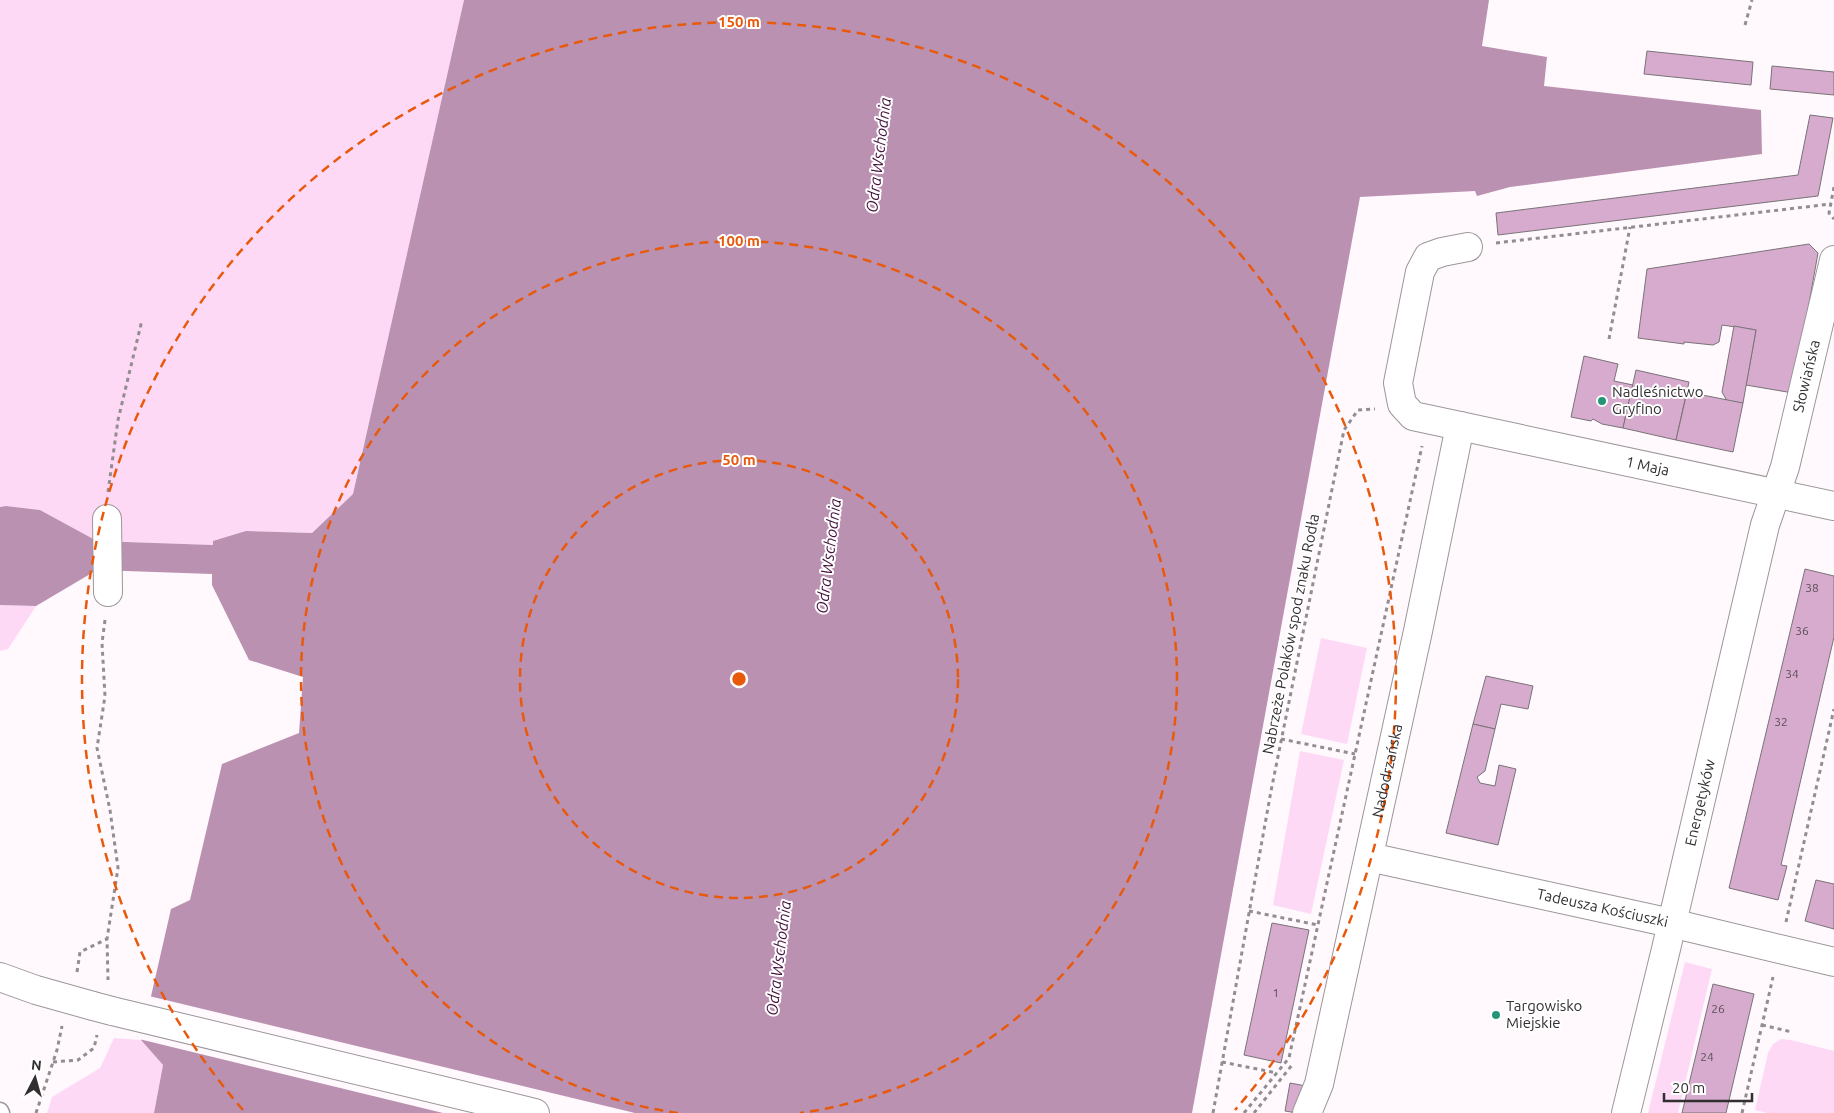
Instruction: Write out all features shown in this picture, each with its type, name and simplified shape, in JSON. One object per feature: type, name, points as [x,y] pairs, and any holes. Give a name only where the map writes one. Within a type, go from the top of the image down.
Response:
[{"type":"street","name":"1 Maja","points":[[1468,246],[1428,257],[1420,272],[1398,383],[1402,404],[1413,416],[1834,506]]},
{"type":"street","name":"Słowiańska","points":[[1776,493],[1785,467],[1834,260]]},
{"type":"street","name":"Nadodrzańska","points":[[1307,1113],[1320,1084],[1418,631],[1460,426]]},
{"type":"street","name":"Energetyków","points":[[1626,1113],[1765,525],[1776,493]]},
{"type":"street","points":[[107,507],[107,604]]},
{"type":"street","name":"Tadeusza Kościuszki","points":[[1369,857],[1671,923],[1834,962]]},
{"type":"street","points":[[0,977],[36,990],[93,1006],[535,1113]]},
{"type":"path","points":[[1746,25],[1752,0]]},
{"type":"path","points":[[1834,187],[1829,214],[1834,219]]},
{"type":"path","points":[[1468,246],[1831,204]]},
{"type":"path","points":[[1609,339],[1630,227]]},
{"type":"path","points":[[107,507],[118,420],[142,320]]},
{"type":"path","name":"Nabrzeże Polaków spod znaku Rodła","points":[[1212,1113],[1281,739],[1344,430],[1358,410],[1379,408]]},
{"type":"path","points":[[1244,1113],[1289,1058],[1428,419]]},
{"type":"path","points":[[76,980],[80,952],[107,939],[118,868],[110,810],[97,748],[104,696],[102,643],[107,604]]},
{"type":"path","points":[[1784,927],[1834,709]]},
{"type":"path","points":[[1281,739],[1355,754]]},
{"type":"path","points":[[1249,912],[1318,925]]},
{"type":"path","points":[[1742,1113],[1773,976]]},
{"type":"path","points":[[36,1113],[57,1050],[64,1021]]},
{"type":"path","points":[[1762,1025],[1792,1032]]},
{"type":"path","points":[[1254,1113],[1288,1073],[1297,1058]]},
{"type":"path","points":[[1222,1062],[1277,1073]]},
{"type":"shaded area","points":[[0,0],[464,0],[353,494],[312,533],[246,531],[213,545],[97,541],[40,510],[0,507]]},
{"type":"shaded area","points":[[0,605],[36,606],[8,649],[0,651]]},
{"type":"shaded area","points":[[1321,638],[1367,648],[1347,744],[1301,734]]},
{"type":"shaded area","points":[[1300,751],[1344,760],[1311,914],[1273,905]]},
{"type":"shaded area","points":[[1685,962],[1712,969],[1678,1113],[1648,1113]]},
{"type":"shaded area","points":[[114,1038],[141,1040],[163,1065],[154,1113],[47,1113],[52,1097],[100,1068]]},
{"type":"shaded area","points":[[1781,1039],[1834,1051],[1834,1113],[1767,1113],[1755,1110],[1768,1053],[1773,1044]]},
{"type":"water","name":"Odra Wschodnia","points":[[464,0],[1489,0],[1482,46],[1547,57],[1544,86],[1761,110],[1762,154],[1510,187],[1477,196],[1475,191],[1360,197],[1192,1113],[154,1113],[163,1065],[141,1040],[171,909],[190,900],[222,764],[299,733],[303,677],[249,660],[212,585],[212,574],[97,570],[36,606],[0,605],[0,507],[40,510],[97,541],[213,545],[213,541],[246,531],[312,533],[353,494]]},
{"type":"pier","points":[[149,996],[635,1113],[443,1113],[139,1039]]},
{"type":"building","points":[[1647,51],[1753,62],[1751,85],[1644,74]]},
{"type":"building","points":[[1772,66],[1834,72],[1834,95],[1770,89]]},
{"type":"building","points":[[1810,115],[1833,118],[1818,196],[1498,235],[1496,213],[1798,175]]},
{"type":"building","points":[[1809,244],[1818,253],[1793,393],[1746,385],[1756,330],[1722,325],[1719,342],[1713,345],[1684,342],[1684,344],[1638,338],[1647,269]]},
{"type":"building","points":[[1734,326],[1756,330],[1743,403],[1727,401],[1722,392]]},
{"type":"building","name":"Nadleśnictwo Gryfino","points":[[1584,356],[1618,364],[1614,381],[1633,385],[1623,428],[1602,424],[1593,419],[1591,421],[1571,417]]},
{"type":"building","points":[[1636,370],[1689,382],[1676,440],[1623,428]]},
{"type":"building","points":[[1687,392],[1743,403],[1733,452],[1676,440]]},
{"type":"building","points":[[1805,569],[1834,576],[1834,637],[1781,865],[1787,866],[1778,900],[1729,888]]},
{"type":"building","points":[[1486,676],[1533,686],[1528,709],[1501,704],[1495,729],[1473,724]]},
{"type":"building","points":[[1473,724],[1495,729],[1485,771],[1477,777],[1480,783],[1495,786],[1499,765],[1516,769],[1498,845],[1446,833]]},
{"type":"building","points":[[1816,880],[1834,884],[1834,929],[1805,921]]},
{"type":"building","points":[[1272,923],[1309,930],[1281,1063],[1244,1055]]},
{"type":"building","points":[[1713,984],[1754,994],[1726,1113],[1682,1113]]},
{"type":"building","points":[[1290,1083],[1306,1086],[1297,1113],[1285,1111]]},
{"type":"place","name":"Nadleśnictwo Gryfino","points":[[1602,401]]},
{"type":"place","name":"Targowisko Miejskie","points":[[1496,1015]]}]
